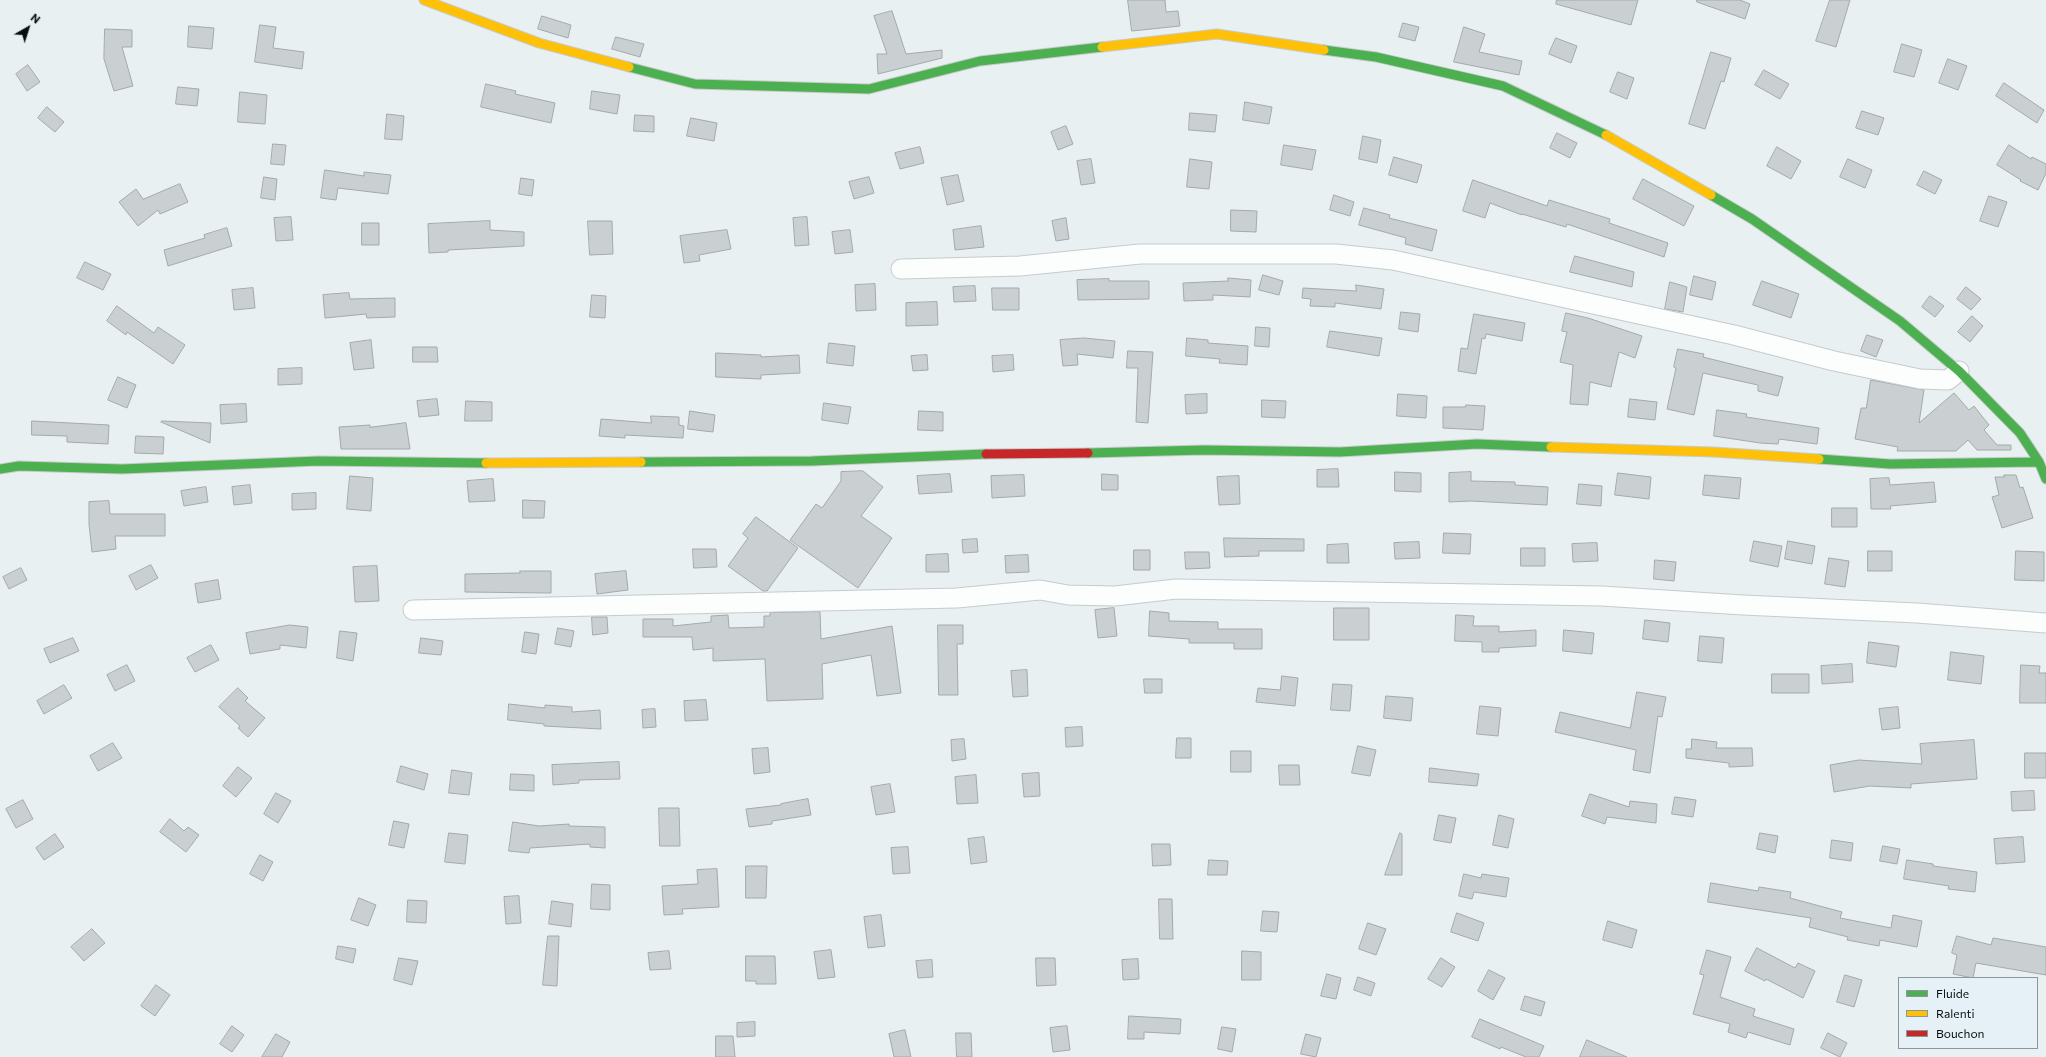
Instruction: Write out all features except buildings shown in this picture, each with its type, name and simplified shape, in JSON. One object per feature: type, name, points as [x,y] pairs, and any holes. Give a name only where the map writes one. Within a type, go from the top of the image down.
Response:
[{"type":"main road","points":[[424,0],[539,43],[695,84],[869,89],[980,61],[1217,34],[1376,57],[1504,86],[1621,142],[1752,219],[1900,321],[1959,371],[2020,433],[2039,462],[2046,478]]},
{"type":"main road","points":[[0,469],[19,466],[122,469],[318,461],[461,463],[812,462],[1034,452],[1124,454],[1204,450],[1340,452],[1477,444],[1713,452],[1890,464],[2039,462]]},
{"type":"street","points":[[901,269],[1020,266],[1140,254],[1336,254],[1393,260],[1734,335],[1834,361],[1920,379],[1948,380],[1959,371]]},
{"type":"street","points":[[413,610],[957,598],[1040,590],[1068,595],[1115,596],[1176,589],[1602,596],[1742,605],[1917,613],[2046,622]]},
{"type":"traffic: fast","points":[[629,67],[695,84],[869,89],[980,61],[1102,47]]},
{"type":"traffic: fast","points":[[1324,50],[1376,57],[1503,86],[1606,135]]},
{"type":"traffic: fast","points":[[1711,195],[1752,219],[1900,321],[1959,371],[2020,433],[2039,462],[2046,479]]},
{"type":"traffic: fast","points":[[1088,453],[1204,450],[1340,452],[1477,444],[1551,447]]},
{"type":"traffic: fast","points":[[641,462],[812,461],[986,454]]},
{"type":"traffic: fast","points":[[1819,459],[1890,464],[2039,462]]},
{"type":"traffic: fast","points":[[0,469],[19,466],[122,469],[318,461],[486,463]]},
{"type":"traffic: slow","points":[[424,0],[539,43],[629,67]]},
{"type":"traffic: slow","points":[[1102,47],[1217,34],[1324,50]]},
{"type":"traffic: slow","points":[[1606,135],[1711,195]]},
{"type":"traffic: slow","points":[[1551,447],[1713,452],[1819,459]]},
{"type":"traffic: slow","points":[[486,463],[641,462]]},
{"type":"traffic: jam","points":[[986,454],[1088,453]]}]
